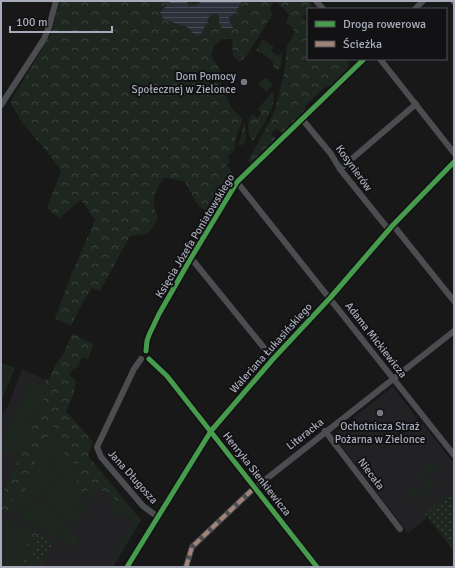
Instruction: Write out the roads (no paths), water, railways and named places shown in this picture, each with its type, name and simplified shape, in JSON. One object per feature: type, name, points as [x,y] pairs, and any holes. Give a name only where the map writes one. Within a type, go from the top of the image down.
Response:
[{"type":"street","points":[[1,105],[44,39],[56,1]]},
{"type":"street","name":"Księcia Józefa Poniatowskiego","points":[[146,351],[147,341],[151,329],[191,258],[237,182],[362,60]]},
{"type":"street","points":[[381,60],[454,153]]},
{"type":"street","points":[[340,168],[416,104]]},
{"type":"street","name":"Kosynierów","points":[[302,118],[388,230]]},
{"type":"street","name":"Waleriana Łukasińskiego","points":[[127,567],[210,431],[330,298],[388,230],[454,162]]},
{"type":"street","name":"Adama Mickiewicza","points":[[237,182],[454,455]]},
{"type":"street","points":[[393,225],[454,301]]},
{"type":"street","points":[[191,258],[273,360]]},
{"type":"street","name":"Literacka","points":[[186,567],[192,548],[255,487],[454,331]]},
{"type":"street","points":[[146,351],[150,354],[149,359],[145,361],[141,359],[141,354],[146,351]]},
{"type":"street","name":"Jana Długosza","points":[[141,359],[134,369],[97,448],[100,457],[143,506],[158,517]]},
{"type":"street","name":"Henryka Sienkiewicza","points":[[149,359],[165,374],[317,567]]},
{"type":"street","name":"Niecała","points":[[325,431],[400,530]]},
{"type":"place","name":"Dom Pomocy Społecznej w Zielonce","points":[[244,82]]},
{"type":"place","name":"Ochotnicza Straż Pożarna w Zielonce","points":[[380,413]]}]
